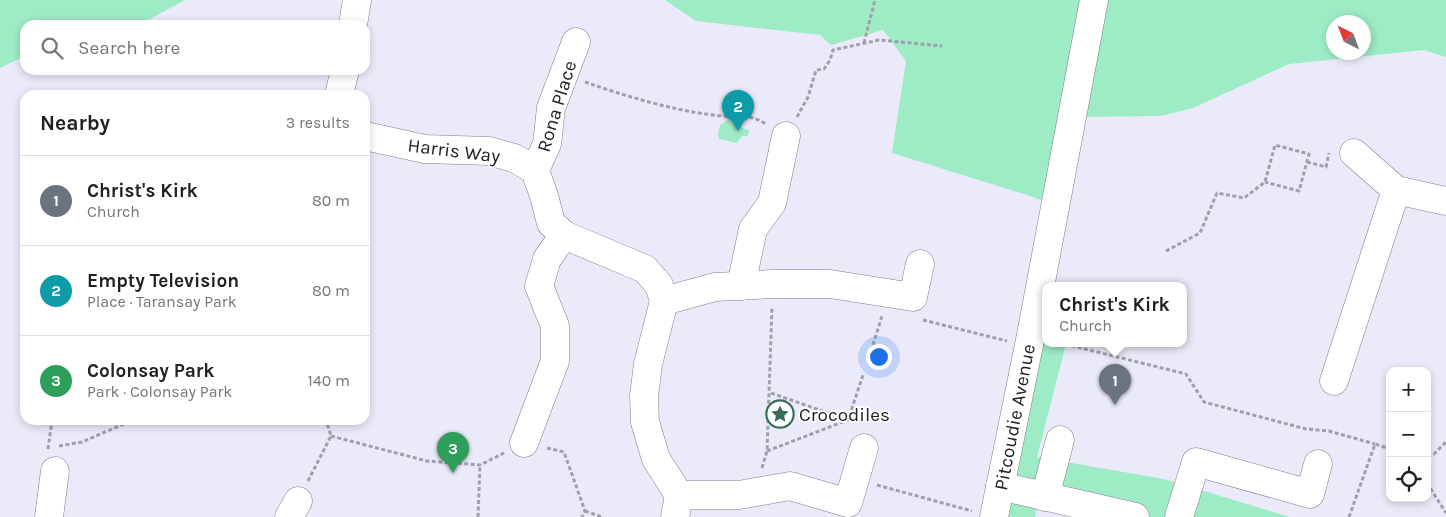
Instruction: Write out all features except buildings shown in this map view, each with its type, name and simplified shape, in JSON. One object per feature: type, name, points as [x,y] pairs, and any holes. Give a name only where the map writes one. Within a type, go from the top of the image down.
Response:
[{"type":"street","points":[[354,20],[357,0]]},
{"type":"street","name":"Pitcoudie Avenue","points":[[1043,282],[1045,258],[1094,0]]},
{"type":"street","name":"Rona Place","points":[[534,170],[547,144],[551,108],[576,42]]},
{"type":"street","points":[[340,90],[344,75]]},
{"type":"street","points":[[741,286],[753,229],[772,203],[786,136]]},
{"type":"street","name":"Harris Way","points":[[370,137],[425,149],[489,151],[514,158],[534,170]]},
{"type":"street","points":[[1354,153],[1396,190],[1446,201]]},
{"type":"street","points":[[534,170],[544,196],[551,223],[564,235],[645,269],[659,285],[664,301],[648,364],[644,396],[645,422],[656,459],[677,506],[790,486],[848,502],[864,448]]},
{"type":"street","points":[[1334,381],[1396,190]]},
{"type":"street","points":[[524,442],[555,361],[556,326],[539,286],[547,259],[564,235]]},
{"type":"street","points":[[664,301],[715,287],[773,284],[830,284],[912,297],[920,264]]},
{"type":"street","name":"Pitcoudie Avenue","points":[[984,514],[1000,486],[1028,346],[1042,296]]},
{"type":"street","points":[[1045,497],[1060,440]]},
{"type":"street","points":[[49,517],[51,460]]},
{"type":"street","points":[[1179,517],[1196,462],[1310,494],[1318,464]]},
{"type":"street","points":[[1000,486],[1101,513],[1135,517]]},
{"type":"path","points":[[864,43],[875,0]]},
{"type":"path","points":[[564,74],[667,106],[715,115],[735,114],[758,119],[786,136],[808,97],[816,70],[824,69],[834,50],[879,40],[942,46]]},
{"type":"path","points":[[1166,251],[1200,233],[1217,193],[1244,198],[1265,182],[1275,144],[1309,154],[1299,191],[1265,182]]},
{"type":"path","points":[[754,493],[767,451],[771,393],[773,284]]},
{"type":"path","points":[[871,351],[889,293]]},
{"type":"path","points":[[922,320],[1028,346]]},
{"type":"path","points":[[1077,347],[1186,374],[1204,402],[1306,429],[1329,431],[1386,448]]},
{"type":"path","points":[[848,420],[863,375]]},
{"type":"path","points":[[771,393],[848,420]]},
{"type":"path","points":[[767,451],[848,420]]},
{"type":"path","points":[[51,460],[82,442],[121,425]]},
{"type":"path","points":[[293,509],[330,436],[327,425]]},
{"type":"path","points":[[330,436],[427,461],[480,465],[524,442],[564,452],[585,511],[582,517]]},
{"type":"path","points":[[1431,454],[1434,454],[1446,442]]},
{"type":"path","points":[[1349,517],[1375,444]]},
{"type":"path","points":[[478,517],[480,465]]},
{"type":"path","points":[[855,478],[984,514]]},
{"type":"path","points":[[1431,489],[1446,513]]},
{"type":"path","points":[[585,511],[602,517]]},
{"type":"green space","points":[[0,0],[185,0],[147,20],[20,20],[20,58],[0,68]]},
{"type":"green space","points":[[665,0],[1446,0],[1446,57],[1424,50],[1371,55],[1371,15],[1326,15],[1326,60],[1328,60],[1289,64],[1193,108],[1161,116],[1072,117],[1055,205],[892,153],[906,61],[883,30],[831,45],[820,35],[696,21]]},
{"type":"green space","points":[[727,120],[749,130],[748,136],[742,136],[737,143],[719,139],[720,125]]},
{"type":"green space","points":[[1031,335],[1042,338],[1042,347],[1065,347],[1037,457],[1164,479],[1290,517],[1135,517],[1039,496],[1035,517],[994,517]]},
{"type":"place","name":"Empty Television","points":[[738,131]]},
{"type":"place","name":"Christ's Kirk","points":[[1115,405]]},
{"type":"place","name":"Crocodiles","points":[[780,414]]},
{"type":"place","name":"Colonsay Park","points":[[453,473]]}]
